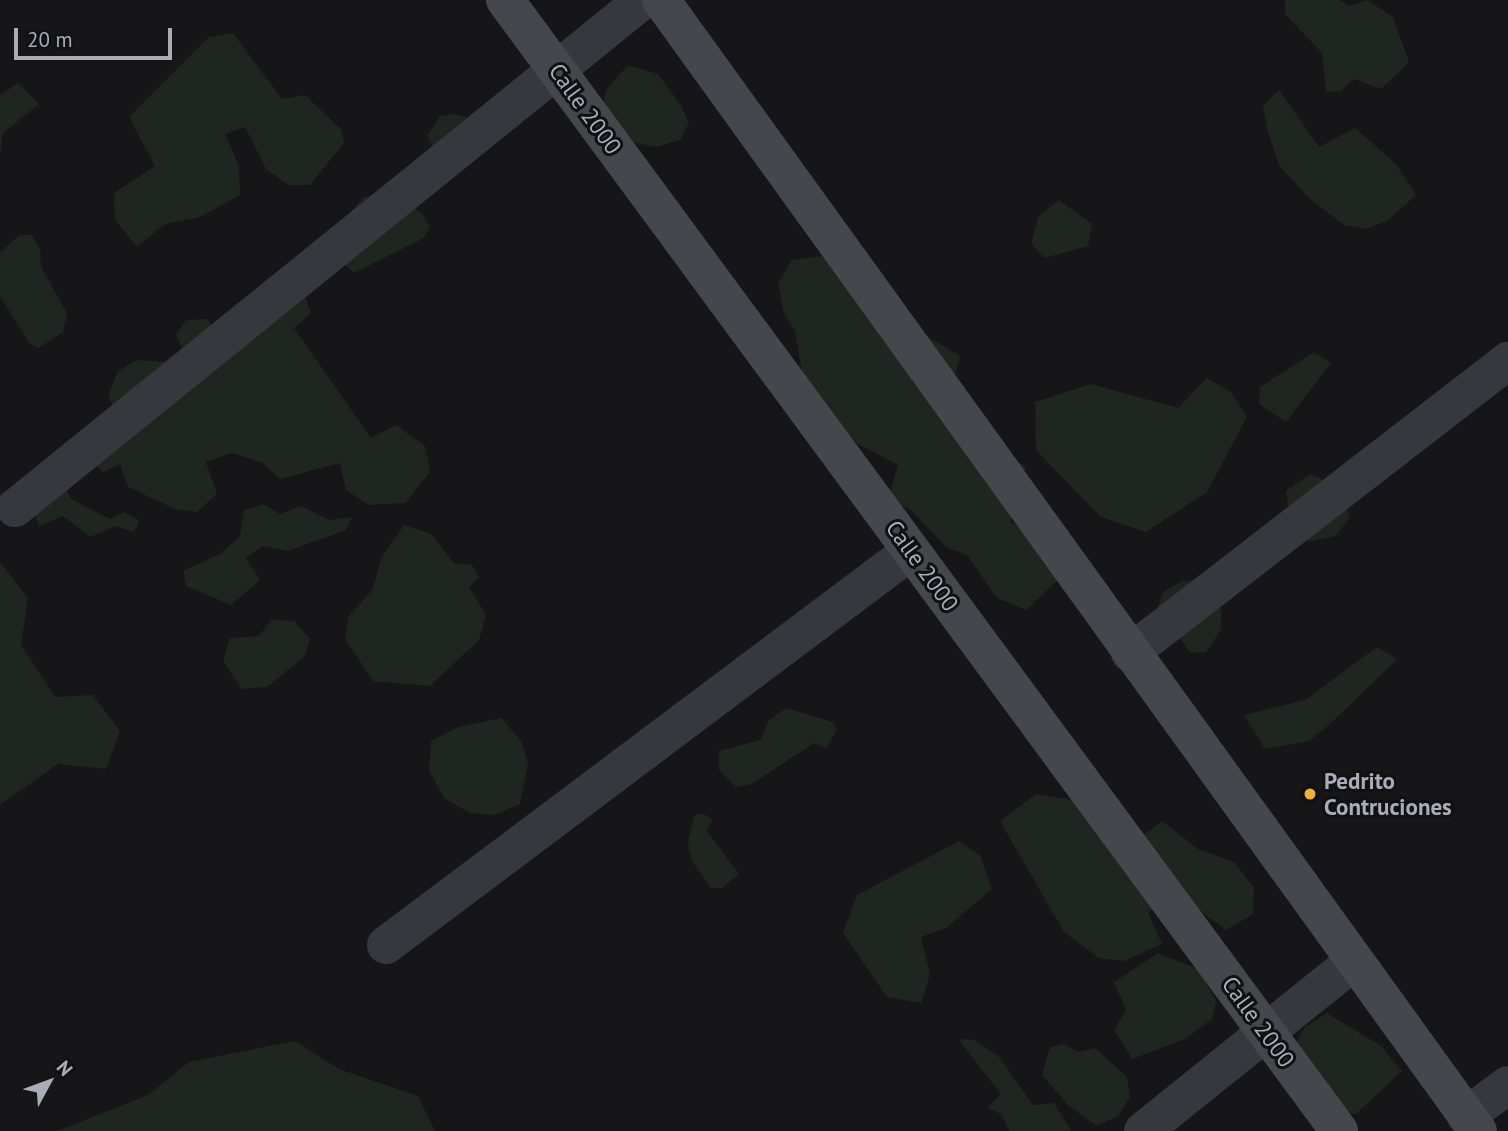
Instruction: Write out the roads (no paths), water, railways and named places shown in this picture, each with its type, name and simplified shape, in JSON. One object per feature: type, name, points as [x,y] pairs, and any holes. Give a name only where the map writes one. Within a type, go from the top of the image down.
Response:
[{"type":"street","name":"Calle 2000","points":[[505,0],[1339,1131]]},
{"type":"street","points":[[15,508],[643,0]]},
{"type":"street","points":[[661,0],[1352,963],[1472,1124],[1508,1085]]},
{"type":"street","points":[[1130,653],[1508,361]]},
{"type":"street","points":[[386,945],[911,551]]},
{"type":"street","points":[[1143,1131],[1352,963]]},
{"type":"place","name":"Pedrito Contruciones","points":[[1310,794]]}]
